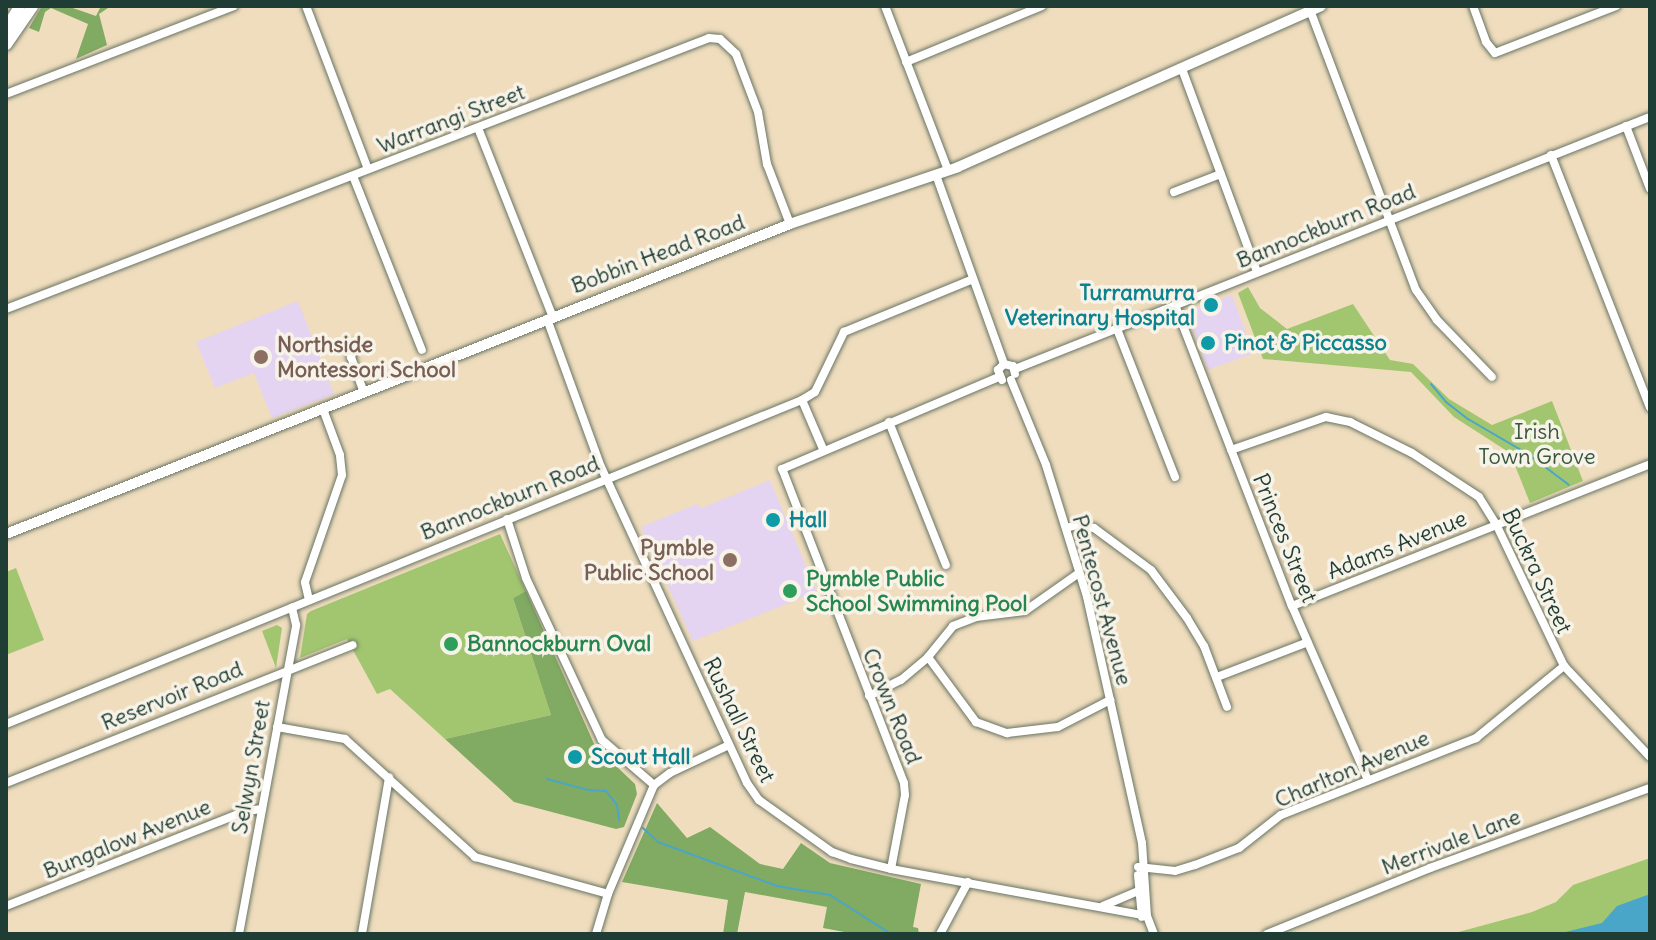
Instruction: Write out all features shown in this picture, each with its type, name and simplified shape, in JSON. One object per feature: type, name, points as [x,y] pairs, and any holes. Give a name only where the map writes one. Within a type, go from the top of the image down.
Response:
[{"type":"highway","points":[[6,27],[19,6]]},
{"type":"highway","points":[[6,44],[32,6]]},
{"type":"main road","name":"Bobbin Head Road","points":[[6,534],[790,224],[936,175],[1316,8]]},
{"type":"street","points":[[6,94],[234,6]]},
{"type":"street","points":[[306,6],[368,169]]},
{"type":"street","points":[[885,6],[948,170]]},
{"type":"street","points":[[906,62],[1042,6]]},
{"type":"street","points":[[1473,6],[1486,42],[1495,53],[1616,6]]},
{"type":"street","points":[[1316,8],[1388,220],[1425,306],[1492,377]]},
{"type":"street","name":"Warrangi Street","points":[[6,309],[478,128],[698,39],[720,39],[736,54],[752,97],[767,164],[790,224]]},
{"type":"street","points":[[1182,69],[1257,272]]},
{"type":"street","name":"Bannockburn Road","points":[[1015,369],[1650,117]]},
{"type":"street","points":[[1626,126],[1650,189]]},
{"type":"street","name":"Rushall Street","points":[[478,128],[550,318],[601,467],[729,745],[759,800],[832,852],[891,869],[1144,915]]},
{"type":"street","points":[[1551,155],[1650,407]]},
{"type":"street","points":[[1174,192],[1221,174]]},
{"type":"street","points":[[936,175],[1004,364],[1015,369],[1011,380],[999,377],[823,449],[802,400],[815,392],[844,332],[973,279]]},
{"type":"street","points":[[353,176],[422,350]]},
{"type":"street","name":"Princes Street","points":[[1175,305],[1292,606],[1368,780]]},
{"type":"street","points":[[1117,329],[1175,477]]},
{"type":"street","points":[[356,343],[351,357],[364,392]]},
{"type":"street","points":[[999,377],[998,370],[1004,364]]},
{"type":"street","name":"Pentecost Avenue","points":[[1011,380],[1046,465],[1079,573],[1139,834],[1144,915]]},
{"type":"street","name":"Bannockburn Road","points":[[6,724],[802,400]]},
{"type":"street","points":[[309,600],[305,582],[342,475],[340,455],[323,409]]},
{"type":"street","name":"Buckra Street","points":[[1231,450],[1326,417],[1350,422],[1479,497],[1496,524],[1564,666],[1650,757]]},
{"type":"street","points":[[889,422],[946,565]]},
{"type":"street","name":"Crown Road","points":[[823,449],[782,469],[783,477],[905,795],[891,869]]},
{"type":"street","name":"Adams Avenue","points":[[1292,606],[1650,464]]},
{"type":"street","points":[[507,519],[526,578],[602,740],[654,785]]},
{"type":"street","points":[[1066,528],[1077,525],[1094,528],[1151,570],[1187,618],[1217,677],[1227,707]]},
{"type":"street","points":[[869,696],[901,680],[928,657],[953,626],[976,617],[1025,611],[1079,573]]},
{"type":"street","name":"Selwyn Street","points":[[239,934],[296,625],[292,607]]},
{"type":"street","points":[[1217,677],[1308,642]]},
{"type":"street","name":"Reservoir Road","points":[[6,783],[352,645]]},
{"type":"street","points":[[928,657],[976,722],[1007,733],[1058,727],[1110,700]]},
{"type":"street","name":"Charlton Avenue","points":[[1140,867],[1181,871],[1239,848],[1281,815],[1483,734],[1564,666]]},
{"type":"street","points":[[277,727],[340,736],[475,857],[608,894]]},
{"type":"street","points":[[596,934],[608,894],[654,785],[670,773],[729,745]]},
{"type":"street","points":[[373,934],[363,931],[389,777]]},
{"type":"street","name":"Merrivale Lane","points":[[1267,934],[1430,868],[1650,788]]},
{"type":"street","name":"Bungalow Avenue","points":[[6,906],[246,811],[262,809]]},
{"type":"street","name":"Pentecost Avenue","points":[[1140,867],[1138,891],[1151,934]]},
{"type":"street","points":[[940,934],[968,882]]},
{"type":"street","points":[[1102,907],[1138,891]]},
{"type":"shaded area","points":[[1232,295],[1253,353],[1208,370],[1187,311]]},
{"type":"shaded area","name":"Northside Montessori School","points":[[298,301],[334,394],[272,418],[254,373],[215,388],[196,342]]},
{"type":"shaded area","name":"Pymble Public School","points":[[770,480],[817,592],[693,641],[641,527],[697,504],[702,508]]},
{"type":"green space","points":[[42,6],[67,6],[96,16],[101,6],[111,6],[99,14],[107,45],[76,59],[88,24],[51,8],[45,12],[39,32],[29,28]]},
{"type":"green space","name":"Irish Town Grove","points":[[1248,287],[1260,308],[1287,329],[1353,304],[1390,360],[1413,364],[1449,399],[1492,425],[1552,401],[1583,481],[1530,503],[1510,453],[1454,417],[1411,372],[1263,359],[1238,293]]},
{"type":"green space","name":"Bannockburn Oval","points":[[500,534],[526,591],[513,598],[551,715],[445,739],[390,689],[377,694],[347,639],[300,658],[307,614],[311,611]]},
{"type":"green space","points":[[16,568],[44,640],[6,655],[6,572]]},
{"type":"green space","points":[[526,591],[595,746],[635,784],[637,794],[624,827],[616,829],[514,802],[445,739],[551,715],[513,598]]},
{"type":"green space","points":[[277,625],[282,628],[276,668],[262,631]]},
{"type":"green space","points":[[657,803],[687,838],[710,827],[760,864],[783,869],[801,843],[830,863],[921,884],[913,927],[918,928],[919,934],[855,934],[823,928],[827,907],[745,892],[737,934],[723,934],[728,900],[622,882]]},
{"type":"green space","points":[[1650,858],[1650,934],[1451,934],[1532,912],[1556,902],[1573,885]]},
{"type":"water","points":[[1650,894],[1650,934],[1557,934],[1602,923],[1617,906]]},
{"type":"waterway","points":[[1431,384],[1446,402],[1468,419],[1528,454],[1569,485]]},
{"type":"waterway","points":[[547,779],[588,790],[606,791],[617,805],[619,820]]},
{"type":"waterway","points":[[643,828],[658,842],[777,886],[830,895],[891,934]]},
{"type":"place","name":"Turramurra Veterinary Hospital","points":[[1211,305]]},
{"type":"place","name":"Pinot & Piccasso","points":[[1208,343]]},
{"type":"place","name":"Northside Montessori School","points":[[261,357]]},
{"type":"place","name":"Hall","points":[[773,520]]},
{"type":"place","name":"Pymble Public School","points":[[730,560]]},
{"type":"place","name":"Pymble Public School Swimming Pool","points":[[790,591]]},
{"type":"place","name":"Bannockburn Oval","points":[[451,644]]},
{"type":"place","name":"Scout Hall","points":[[575,757]]}]
